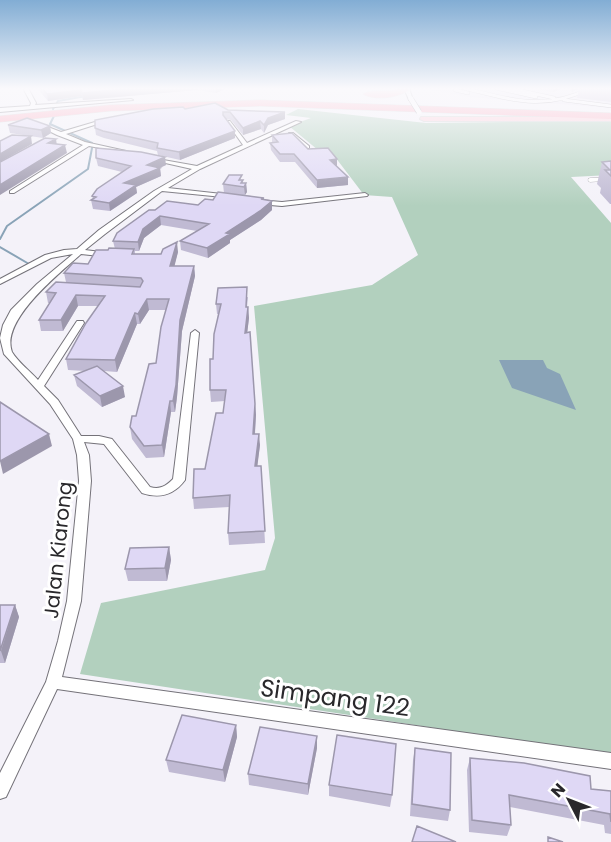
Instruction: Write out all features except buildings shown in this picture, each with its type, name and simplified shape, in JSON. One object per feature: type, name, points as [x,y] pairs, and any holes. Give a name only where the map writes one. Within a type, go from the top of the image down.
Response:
[{"type":"street","points":[[47,127],[88,144],[136,155]]},
{"type":"street","points":[[49,139],[60,133],[81,127]]},
{"type":"street","points":[[231,127],[246,146]]},
{"type":"street","points":[[284,128],[307,147]]},
{"type":"street","name":"Jalan Kiarong","points":[[2,782],[53,682],[74,601],[85,481],[83,455],[78,439],[54,402],[3,354],[7,325],[14,312],[46,286],[78,252],[161,189],[198,168],[284,128]]},
{"type":"street","points":[[12,192],[88,144]]},
{"type":"street","points":[[146,157],[198,168]]},
{"type":"street","points":[[161,189],[244,200]]},
{"type":"street","points":[[253,201],[282,204],[365,195]]},
{"type":"street","points":[[0,282],[55,254],[78,252],[113,255]]},
{"type":"street","points":[[39,386],[80,323]]},
{"type":"street","points":[[78,439],[108,441],[146,490],[154,493],[173,488],[179,480],[195,333]]},
{"type":"street","name":"Simpang 122","points":[[53,682],[611,761]]},
{"type":"lane","points":[[590,180],[611,179]]},
{"type":"green space","points":[[291,127],[611,127],[611,175],[571,177],[611,223],[611,755],[80,674],[101,603],[265,570],[275,538],[254,306],[372,285],[418,255],[392,197],[364,195],[329,149],[318,150]]},
{"type":"water","points":[[499,360],[543,360],[547,368],[560,374],[576,410],[512,388]]},
{"type":"waterway","points":[[57,127],[92,143]]},
{"type":"waterway","points":[[0,239],[7,226],[88,169],[92,148]]},
{"type":"waterway","points":[[0,247],[29,264]]}]
